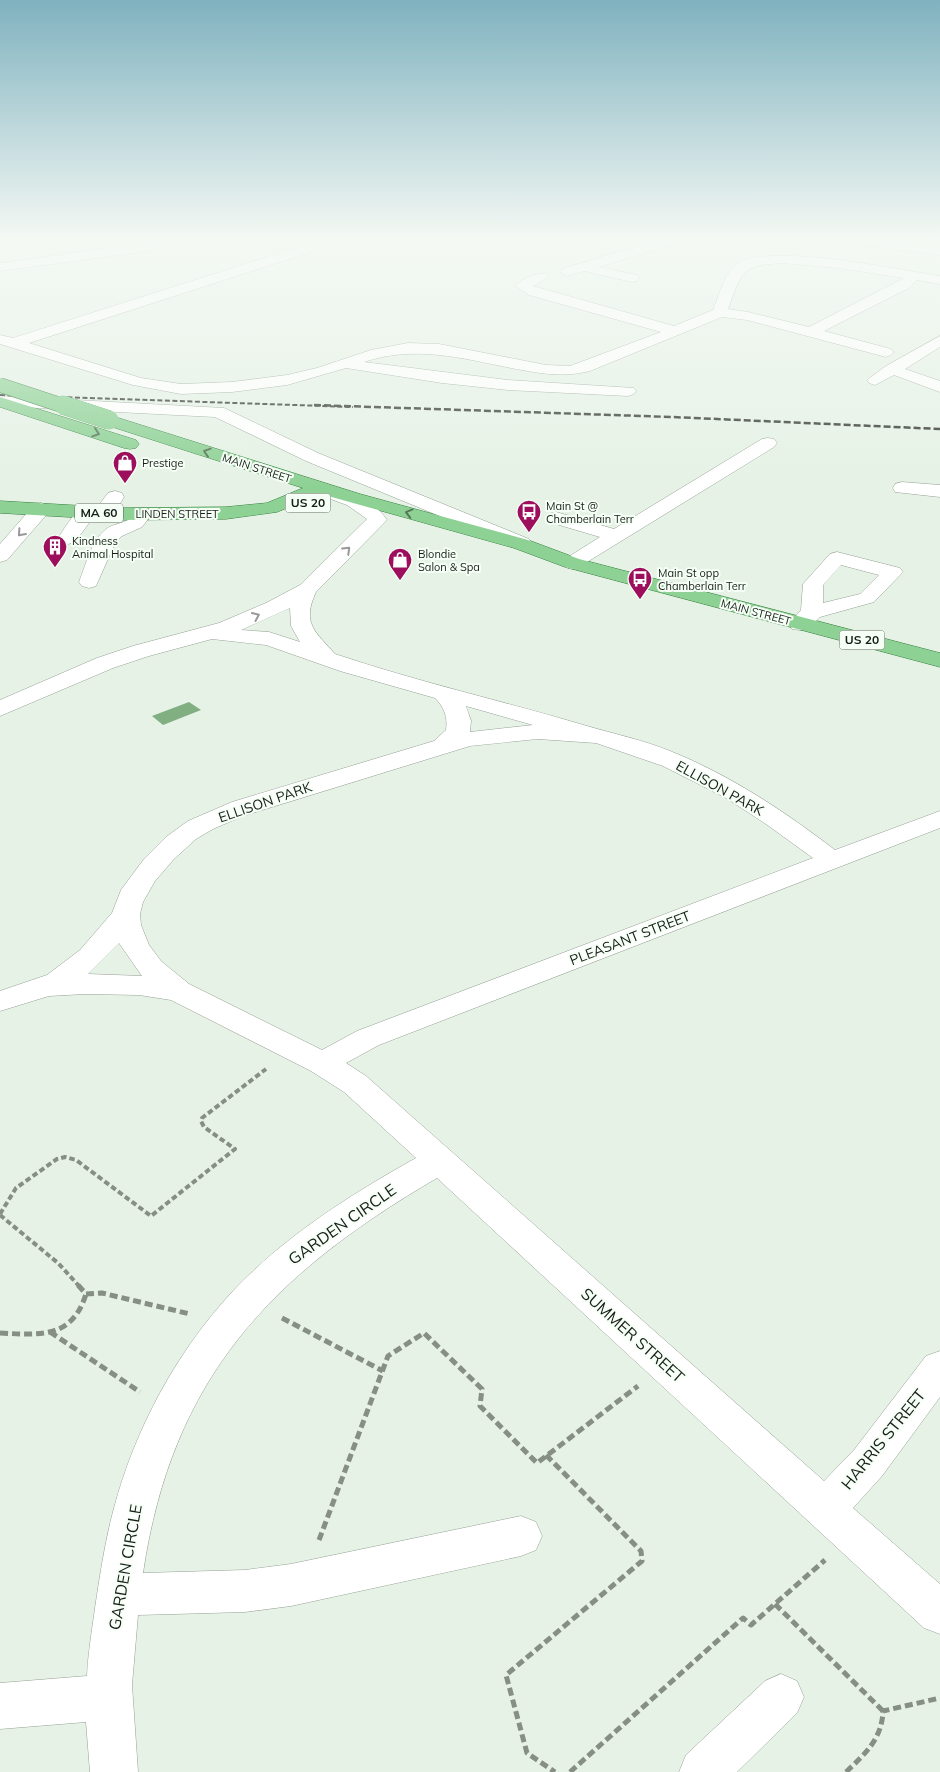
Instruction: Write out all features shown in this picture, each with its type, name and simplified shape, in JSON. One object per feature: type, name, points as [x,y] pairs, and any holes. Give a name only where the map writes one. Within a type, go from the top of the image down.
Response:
[{"type":"main road","name":"MAIN STREET","points":[[0,385],[320,488],[540,550],[572,563]]},
{"type":"main road","name":"MAIN STREET","points":[[0,401],[249,483]]},
{"type":"main road","name":"LINDEN STREET","points":[[0,507],[143,514],[197,515],[249,512],[270,508],[320,488]]},
{"type":"main road","name":"MAIN STREET","points":[[268,490],[376,522],[487,550],[572,563],[806,618],[940,660]]},
{"type":"street","points":[[7,341],[77,320]]},
{"type":"street","points":[[644,320],[680,329]]},
{"type":"street","points":[[651,320],[680,329]]},
{"type":"street","points":[[7,341],[139,382],[181,389],[208,389],[264,384],[308,375],[392,349],[424,348],[493,359],[538,369],[570,371],[584,368],[701,320]]},
{"type":"street","points":[[761,320],[886,352]]},
{"type":"street","points":[[811,332],[835,320]]},
{"type":"street","points":[[875,380],[940,341]]},
{"type":"street","points":[[343,364],[499,384],[628,391]]},
{"type":"street","points":[[892,370],[940,387]]},
{"type":"street","points":[[0,401],[218,412],[296,450],[540,550]]},
{"type":"street","points":[[572,563],[768,443]]},
{"type":"street","points":[[320,488],[352,474]]},
{"type":"street","points":[[320,488],[368,509],[375,516],[376,522]]},
{"type":"street","points":[[902,488],[940,491]]},
{"type":"street","points":[[68,538],[95,512],[114,498]]},
{"type":"street","points":[[0,556],[41,509]]},
{"type":"street","points":[[89,582],[108,538],[136,524],[143,514]]},
{"type":"street","points":[[556,518],[616,536]]},
{"type":"street","name":"ELLISON PARK","points":[[0,709],[92,667],[247,620],[276,607],[308,589],[376,522]]},
{"type":"street","name":"ELLISON PARK","points":[[308,589],[299,606],[302,629],[314,647],[327,658],[338,663]]},
{"type":"street","name":"ELLISON PARK","points":[[193,637],[229,635],[269,639],[338,663],[598,736],[654,754],[700,774],[740,796],[795,832],[832,860]]},
{"type":"street","points":[[443,693],[453,704],[459,719],[458,732],[444,745]]},
{"type":"street","name":"ELLISON PARK","points":[[46,987],[84,962],[109,937],[126,914],[131,901],[150,869],[171,846],[198,827],[243,807],[444,745],[481,737],[525,732],[565,732],[598,736]]},
{"type":"street","name":"PLEASANT STREET","points":[[322,1063],[368,1038],[940,819]]},
{"type":"street","name":"ELLISON PARK","points":[[126,914],[130,934],[143,959],[155,973],[178,991],[322,1063]]},
{"type":"street","name":"ELLISON PARK","points":[[0,1001],[46,987],[85,984],[139,985],[178,991]]},
{"type":"street","name":"SUMMER STREET","points":[[322,1063],[355,1084],[940,1613]]},
{"type":"street","name":"GARDEN CIRCLE","points":[[114,1772],[108,1697],[122,1567],[138,1495],[156,1446],[178,1400],[202,1358],[224,1327],[277,1271],[311,1243],[350,1215],[440,1160]]},
{"type":"street","name":"HARRIS STREET","points":[[824,1508],[868,1463],[940,1367]]},
{"type":"street","points":[[119,1595],[245,1591],[302,1582],[521,1536]]},
{"type":"street","points":[[0,1706],[108,1697]]},
{"type":"street","points":[[704,1772],[781,1697]]},
{"type":"path","points":[[86,1294],[58,1263],[0,1214],[16,1188],[56,1160],[65,1157],[76,1160],[151,1216],[235,1149],[204,1127],[201,1121],[202,1118],[273,1064]]},
{"type":"path","points":[[86,1294],[102,1293],[193,1315]]},
{"type":"path","points":[[0,1333],[43,1334],[70,1324],[84,1307],[86,1294]]},
{"type":"path","points":[[279,1316],[383,1371]]},
{"type":"path","points":[[50,1332],[140,1393]]},
{"type":"path","points":[[302,1582],[388,1356],[424,1333],[482,1389],[480,1406],[537,1463],[641,1384]]},
{"type":"path","points":[[546,1456],[641,1551],[642,1561],[506,1676],[527,1753],[556,1772]]},
{"type":"path","points":[[570,1772],[743,1618],[751,1625],[827,1558]]},
{"type":"path","points":[[775,1604],[883,1711],[884,1725],[879,1739],[846,1772]]},
{"type":"path","points":[[883,1711],[940,1698]]},
{"type":"shaded area","points":[[189,702],[201,710],[163,725],[152,716]]},
{"type":"railway","points":[[0,395],[353,407]]},
{"type":"railway","points":[[314,405],[672,417],[940,429]]},
{"type":"place","name":"Prestige","points":[[125,484]]},
{"type":"place","name":"Main St @ Chamberlain Terr","points":[[529,533]]},
{"type":"place","name":"Kindness Animal Hospital","points":[[55,568]]},
{"type":"place","name":"Blondie Salon & Spa","points":[[400,581]]},
{"type":"place","name":"Main St opp Chamberlain Terr","points":[[640,600]]}]
